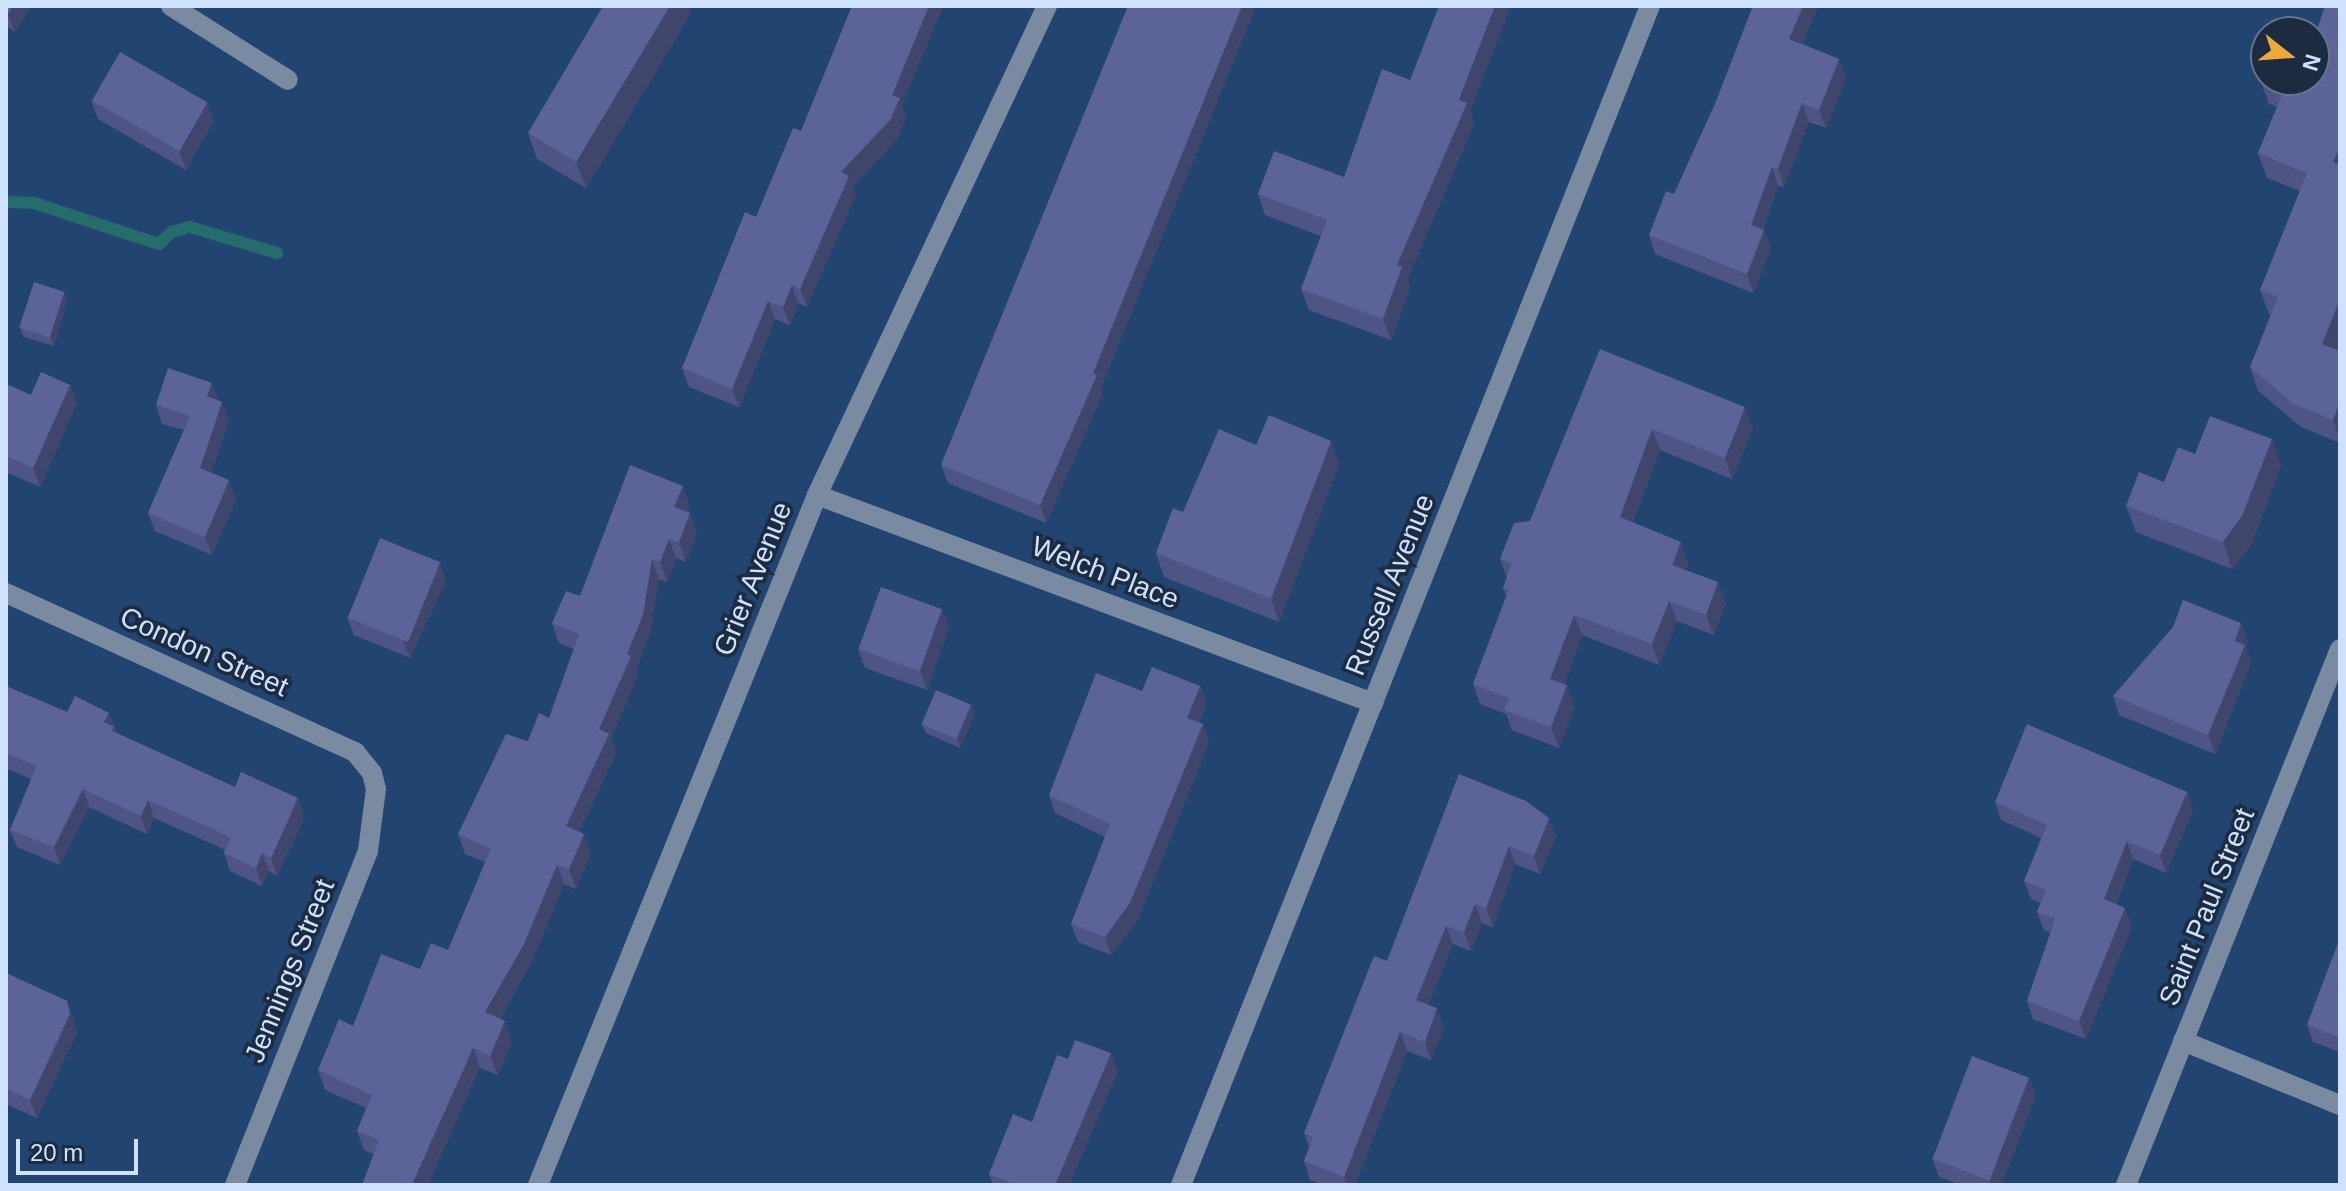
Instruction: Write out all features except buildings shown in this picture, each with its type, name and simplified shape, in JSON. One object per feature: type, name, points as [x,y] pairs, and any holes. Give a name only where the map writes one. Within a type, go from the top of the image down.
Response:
[{"type":"street","points":[[171,6],[288,80]]},
{"type":"street","name":"Grier Avenue","points":[[538,1185],[817,495],[1047,6]]},
{"type":"street","name":"Russell Avenue","points":[[1181,1185],[1650,6]]},
{"type":"street","name":"Welch Place","points":[[817,495],[1373,703]]},
{"type":"street","name":"Condon Street","points":[[6,593],[355,752],[372,773]]},
{"type":"street","name":"Saint Paul Street","points":[[2126,1185],[2340,649]]},
{"type":"street","name":"Jennings Street","points":[[235,1185],[368,851],[376,789],[372,773]]},
{"type":"street","points":[[2183,1041],[2340,1105]]},
{"type":"waterway","points":[[6,202],[34,203],[159,244],[172,232],[190,227],[277,253]]}]
